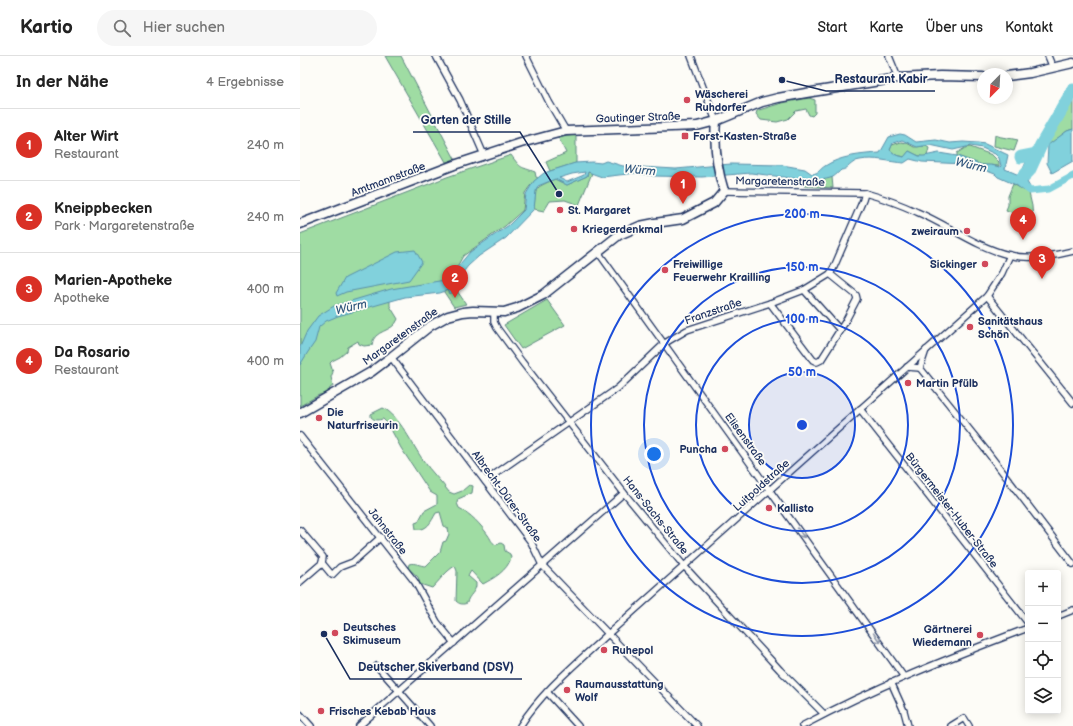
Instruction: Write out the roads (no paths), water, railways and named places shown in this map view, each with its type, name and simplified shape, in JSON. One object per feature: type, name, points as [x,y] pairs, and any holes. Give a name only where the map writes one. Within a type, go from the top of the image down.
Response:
[{"type":"main road","points":[[1013,75],[1073,63]]},
{"type":"main road","name":"Gautinger Straße","points":[[484,155],[566,131],[697,126],[716,121],[762,102],[778,98],[898,78],[940,76],[977,77]]},
{"type":"main road","points":[[716,121],[715,138],[724,191]]},
{"type":"main road","name":"Amtmannstraße","points":[[300,224],[415,179],[484,155]]},
{"type":"main road","name":"Margaretenstraße","points":[[300,413],[371,372],[430,326],[448,316],[459,312],[473,311],[494,313],[517,308],[543,295],[620,235],[655,222],[684,218],[714,203],[724,191]]},
{"type":"street","points":[[436,56],[460,100],[484,155]]},
{"type":"street","points":[[526,56],[549,102],[566,131]]},
{"type":"street","points":[[691,56],[716,121]]},
{"type":"street","points":[[889,56],[898,78]]},
{"type":"street","points":[[1048,56],[1053,68]]},
{"type":"street","name":"Margaretenstraße","points":[[724,191],[865,193],[886,199],[917,212],[984,246],[1010,255],[1039,256],[1073,251]]},
{"type":"street","points":[[770,303],[813,360],[817,362],[821,360],[857,299],[856,296],[830,274],[834,268],[865,193]]},
{"type":"street","name":"Elisenstraße","points":[[598,252],[665,343],[904,677]]},
{"type":"street","name":"Luitpoldstraße","points":[[520,726],[546,692],[608,634],[987,296],[1002,273],[1010,255]]},
{"type":"street","name":"Franzstraße","points":[[485,481],[618,388],[665,343],[687,330],[770,303],[804,290],[830,274]]},
{"type":"street","points":[[804,290],[840,330]]},
{"type":"street","points":[[987,296],[1073,403]]},
{"type":"street","name":"Hans-Sachs-Straße","points":[[494,313],[494,322],[497,328],[522,362],[624,493],[684,566],[758,648],[824,714]]},
{"type":"street","points":[[920,368],[926,349]]},
{"type":"street","name":"Albrecht-Dürer-Straße","points":[[391,357],[531,542],[542,565],[696,726]]},
{"type":"street","points":[[907,367],[920,368],[985,449],[1073,564]]},
{"type":"street","name":"Bürgermeister-Huber-Straße","points":[[860,409],[1025,619]]},
{"type":"street","name":"Jahnstraße","points":[[300,436],[415,582],[437,622],[454,643]]},
{"type":"street","points":[[359,726],[624,493]]},
{"type":"street","points":[[300,530],[323,557],[322,563],[300,582]]},
{"type":"street","points":[[322,563],[332,575],[340,567],[353,562],[381,537]]},
{"type":"street","points":[[1061,615],[1073,610]]},
{"type":"street","points":[[802,726],[891,682],[971,649],[1025,629]]},
{"type":"street","points":[[377,666],[430,726]]},
{"type":"street","points":[[891,682],[908,726]]},
{"type":"street","points":[[546,692],[578,726]]},
{"type":"street","points":[[300,714],[311,726]]},
{"type":"street","points":[[951,726],[964,718],[969,726]]},
{"type":"water","points":[[1073,129],[1073,161],[1052,173],[1047,163],[1048,145],[1067,131]]},
{"type":"water","points":[[900,134],[905,135],[916,142],[936,140],[950,143],[963,142],[985,144],[1008,155],[1005,169],[1019,175],[1026,162],[1034,165],[1027,182],[1030,187],[1028,191],[1023,190],[995,174],[965,164],[922,162],[910,159],[904,163],[877,159],[860,160],[854,162],[846,169],[841,170],[833,177],[819,180],[811,180],[805,177],[799,179],[751,173],[702,177],[654,176],[636,173],[602,177],[588,172],[587,176],[567,185],[555,179],[538,186],[534,209],[506,238],[479,256],[468,266],[453,285],[456,290],[450,294],[448,290],[440,293],[405,297],[338,316],[326,321],[319,327],[315,342],[300,365],[300,347],[307,331],[318,316],[334,306],[391,289],[445,280],[470,252],[509,225],[524,210],[526,194],[534,181],[544,173],[575,163],[601,163],[606,161],[623,166],[676,169],[731,164],[782,165],[805,169],[812,174],[837,160],[859,155],[880,153],[889,137]],"holes":[[[902,140],[917,147],[930,145],[953,150],[971,146],[982,148],[995,154],[999,158],[1001,166],[982,165],[957,156],[939,153],[919,156],[909,151],[904,157],[896,155],[890,150],[893,143]],[[585,172],[584,175],[567,182],[559,178]]]},
{"type":"water","points":[[415,250],[422,262],[409,280],[346,292],[337,296],[336,293],[345,278],[397,252]]},
{"type":"waterway","name":"Würm","points":[[1022,178],[1029,171],[1041,145],[1073,90]]},
{"type":"waterway","points":[[1021,157],[1036,154]]},
{"type":"waterway","points":[[1021,184],[1030,191],[1049,189],[1073,176]]},
{"type":"place","name":"Restaurant Kabir","points":[[782,80]]},
{"type":"place","name":"Wäscherei Ruhdorfer","points":[[687,100]]},
{"type":"place","name":"Forst-Kasten-Straße","points":[[685,136]]},
{"type":"place","name":"Garten der Stille","points":[[559,194]]},
{"type":"place","name":"Alter Wirt","points":[[683,204]]},
{"type":"place","name":"St. Margaret","points":[[560,210]]},
{"type":"place","name":"Kriegerdenkmal","points":[[574,229]]},
{"type":"place","name":"zweiraum","points":[[967,231]]},
{"type":"place","name":"Da Rosario","points":[[1023,240]]},
{"type":"place","name":"Sickinger","points":[[985,264]]},
{"type":"place","name":"Freiwillige Feuerwehr Krailling","points":[[665,270]]},
{"type":"place","name":"Marien-Apotheke","points":[[1042,279]]},
{"type":"place","name":"Kneippbecken","points":[[455,298]]},
{"type":"place","name":"Sanitätshaus Schön","points":[[970,327]]},
{"type":"place","name":"Martin Pfülb","points":[[908,383]]},
{"type":"place","name":"Die Naturfriseurin","points":[[319,418]]},
{"type":"place","name":"Puncha","points":[[725,449]]},
{"type":"place","name":"Kallisto","points":[[769,508]]},
{"type":"place","name":"Deutsches Skimuseum","points":[[335,633]]},
{"type":"place","name":"Deutscher Skiverband (DSV)","points":[[324,634]]},
{"type":"place","name":"Gärtnerei Wiedemann","points":[[980,635]]},
{"type":"place","name":"Ruhepol","points":[[604,650]]},
{"type":"place","name":"Raumausstattung Wolf","points":[[567,690]]},
{"type":"place","name":"Frisches Kebab Haus","points":[[321,711]]}]
